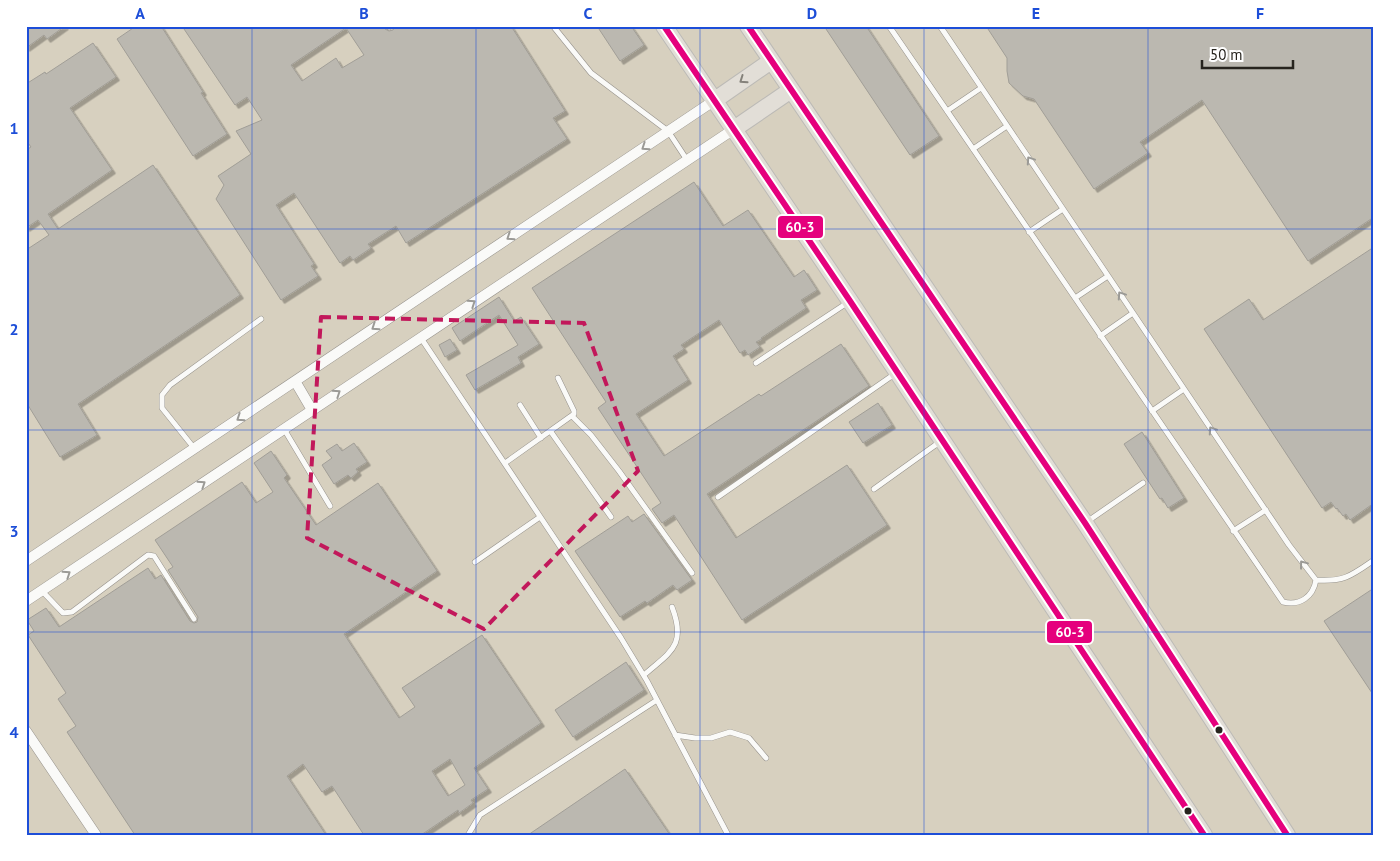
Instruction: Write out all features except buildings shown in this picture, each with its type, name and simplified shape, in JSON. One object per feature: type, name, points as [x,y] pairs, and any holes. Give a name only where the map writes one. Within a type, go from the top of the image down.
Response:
[{"type":"main road","points":[[664,26],[850,301],[1204,835]]},
{"type":"main road","points":[[748,26],[1085,523],[1287,835]]},
{"type":"main road","points":[[714,100],[772,60]]},
{"type":"main road","points":[[734,129],[791,90]]},
{"type":"street","points":[[26,561],[714,100]]},
{"type":"street","points":[[26,601],[734,129]]},
{"type":"street","points":[[295,381],[312,410]]},
{"type":"street","points":[[26,731],[96,835]]},
{"type":"lane","points":[[553,26],[591,73],[668,131],[687,160]]},
{"type":"lane","points":[[889,26],[1283,602],[1291,604],[1304,599],[1314,590],[1316,580],[1289,545],[940,26]]},
{"type":"lane","points":[[946,111],[981,88]]},
{"type":"lane","points":[[973,149],[1007,126]]},
{"type":"lane","points":[[1029,232],[1063,209]]},
{"type":"lane","points":[[1075,298],[1108,276]]},
{"type":"lane","points":[[756,363],[850,301]]},
{"type":"lane","points":[[1100,336],[1133,313]]},
{"type":"lane","points":[[194,448],[162,408],[162,395],[170,385],[261,319]]},
{"type":"lane","points":[[420,338],[621,638],[644,676],[728,835]]},
{"type":"lane","points":[[718,497],[896,373]]},
{"type":"lane","points":[[504,463],[572,416],[574,411],[558,378]]},
{"type":"lane","points":[[1152,411],[1184,389]]},
{"type":"lane","points":[[520,405],[541,438]]},
{"type":"lane","points":[[572,416],[591,435],[619,471],[692,573]]},
{"type":"lane","points":[[284,429],[330,506]]},
{"type":"lane","points":[[551,432],[611,517]]},
{"type":"lane","points":[[874,489],[942,441]]},
{"type":"lane","points":[[1085,523],[1143,483]]},
{"type":"lane","points":[[1234,531],[1266,510]]},
{"type":"lane","points":[[475,562],[540,517]]},
{"type":"lane","points":[[42,591],[64,613],[72,612],[148,555],[154,556],[194,619]]},
{"type":"lane","points":[[1316,580],[1335,581],[1351,576],[1374,560]]},
{"type":"lane","points":[[644,676],[673,650],[679,636],[677,620],[672,607]]},
{"type":"lane","points":[[468,835],[480,815],[657,700]]},
{"type":"lane","points":[[675,735],[711,738],[730,732],[749,738],[766,758]]},
{"type":"highlighted area","points":[[321,317],[584,323],[638,471],[484,629],[307,538]]},
{"type":"shaded area","points":[[26,26],[1374,26],[1374,835],[26,835]]},
{"type":"transit line","name":"60-3","points":[[664,26],[850,301],[1204,835]]},
{"type":"transit line","name":"60-3","points":[[748,26],[1085,523],[1287,835]]}]
